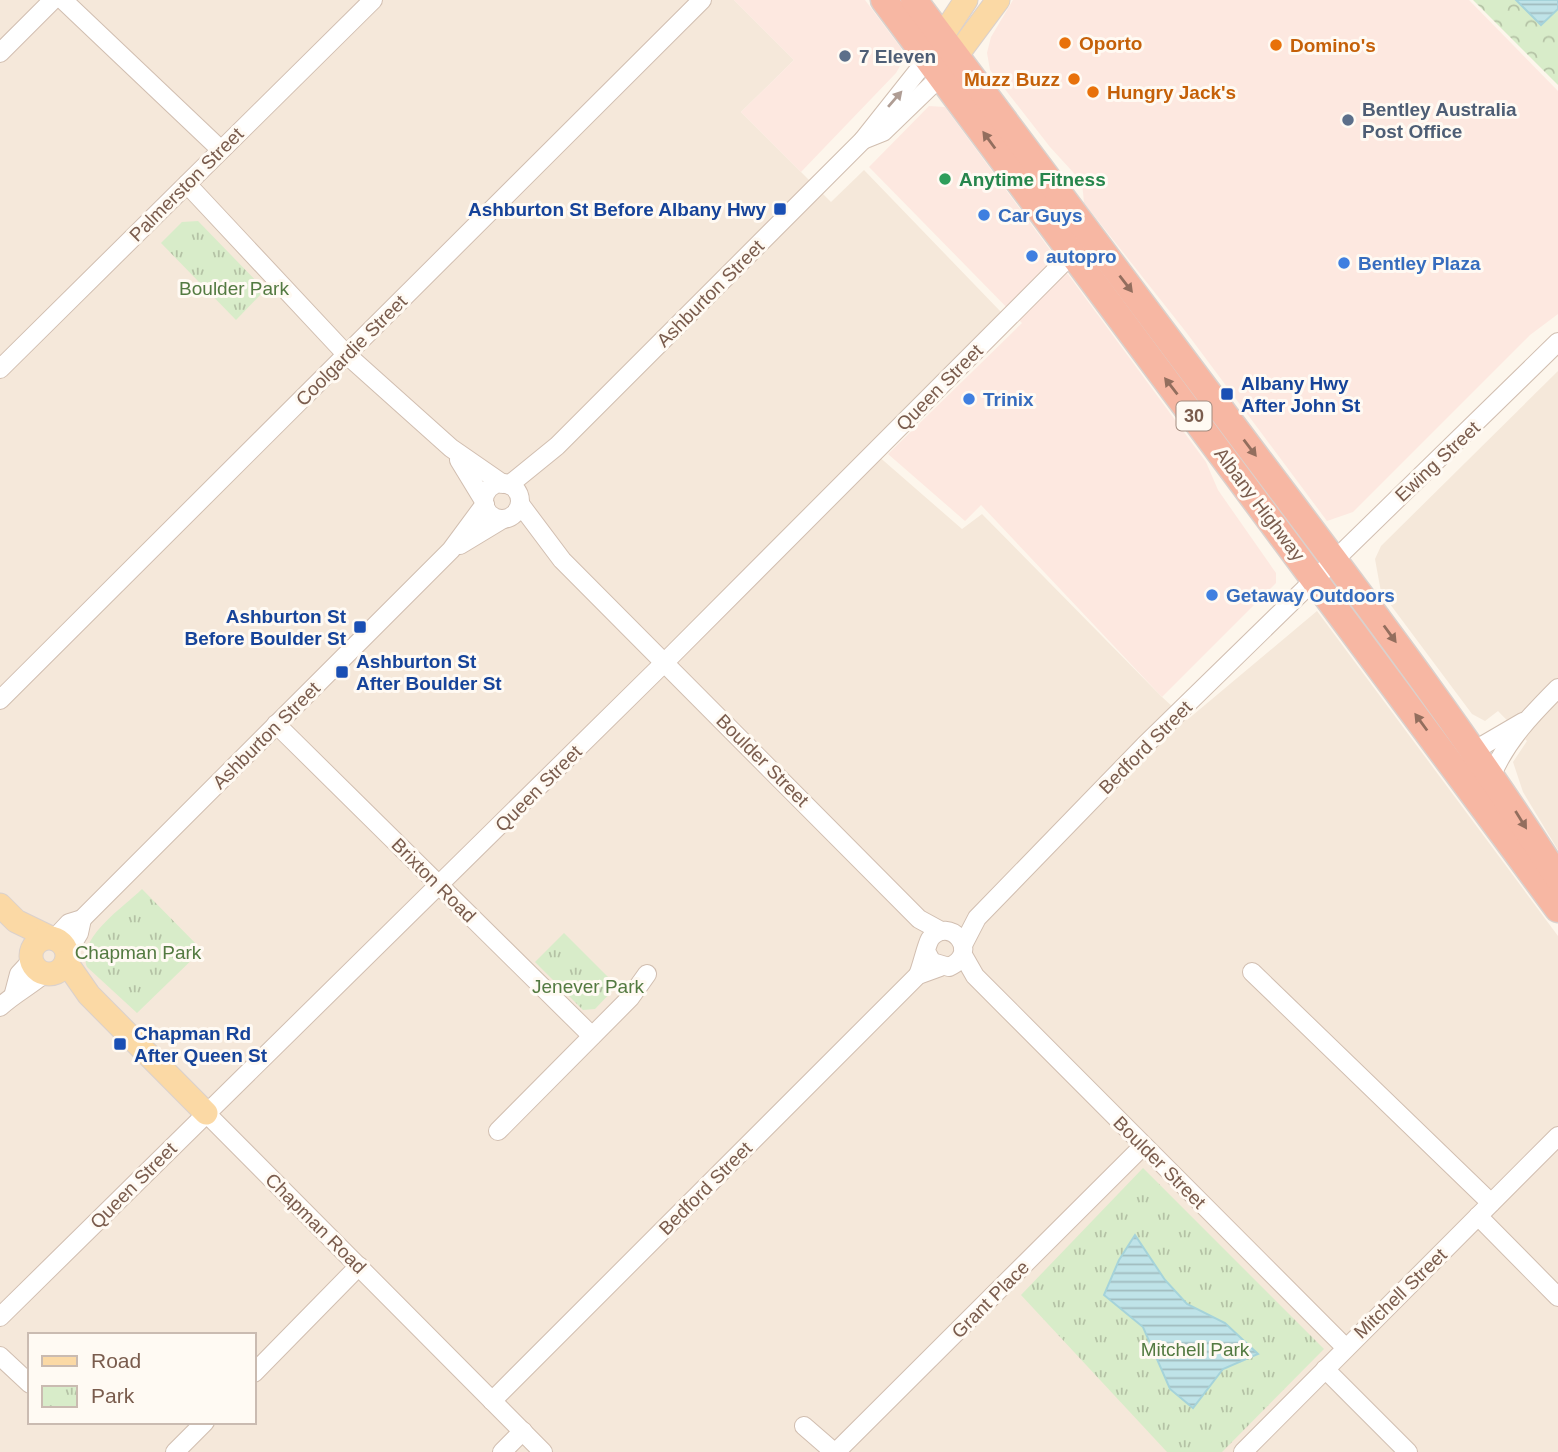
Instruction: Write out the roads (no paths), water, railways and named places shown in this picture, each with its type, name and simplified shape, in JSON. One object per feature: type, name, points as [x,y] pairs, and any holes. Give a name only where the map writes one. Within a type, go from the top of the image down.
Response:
[{"type":"highway","name":"Albany Highway","points":[[884,0],[942,57],[1335,559],[1475,750],[1558,878]]},
{"type":"highway","name":"Albany Highway","points":[[914,0],[942,57],[1071,255],[1315,578],[1558,909]]},
{"type":"main road","points":[[942,57],[966,0]]},
{"type":"main road","points":[[942,57],[998,0]]},
{"type":"main road","name":"Chapman Road","points":[[8,913],[20,934],[50,956],[206,1113]]},
{"type":"street","points":[[0,53],[53,0]]},
{"type":"street","points":[[63,0],[220,150]]},
{"type":"street","name":"Palmerston Street","points":[[0,369],[373,0]]},
{"type":"street","name":"Coolgardie Street","points":[[0,700],[702,0]]},
{"type":"street","name":"Ashburton Street","points":[[506,484],[557,446],[863,140],[883,132],[942,57]]},
{"type":"street","points":[[187,184],[346,354],[451,448],[517,492],[520,502],[562,560]]},
{"type":"street","name":"Queen Street","points":[[0,1317],[440,886],[1071,255]]},
{"type":"street","name":"Ewing Street","points":[[1315,578],[1558,342]]},
{"type":"street","name":"Ashburton Street","points":[[520,502],[557,446]]},
{"type":"street","points":[[451,448],[489,513],[504,519],[562,560]]},
{"type":"street","points":[[484,502],[490,488],[506,484]]},
{"type":"street","name":"Ashburton Street","points":[[0,1007],[14,993],[19,974],[50,956],[69,923],[82,919],[451,550],[484,502]]},
{"type":"street","points":[[504,519],[517,512],[520,502]]},
{"type":"street","name":"Ashburton Street","points":[[451,550],[504,519]]},
{"type":"street","name":"Boulder Street","points":[[562,560],[919,919],[939,949],[975,976],[1345,1347]]},
{"type":"street","name":"Bedford Street","points":[[492,1401],[918,975],[939,949],[977,918],[1144,746],[1315,578]]},
{"type":"street","points":[[1492,775],[1524,722],[1558,688]]},
{"type":"street","points":[[1475,750],[1524,722]]},
{"type":"street","name":"Brixton Road","points":[[276,724],[592,1036]]},
{"type":"street","name":"Bedford Street","points":[[939,949],[957,963],[977,918]]},
{"type":"street","name":"Boulder Street","points":[[939,949],[958,936],[975,976]]},
{"type":"street","points":[[1252,972],[1491,1203]]},
{"type":"street","points":[[498,1131],[630,998],[647,974]]},
{"type":"street","name":"Chapman Road","points":[[206,1113],[543,1452]]},
{"type":"street","name":"Mitchell Street","points":[[1243,1452],[1558,1136]]},
{"type":"street","name":"Grant Place","points":[[804,1426],[835,1452],[1143,1146]]},
{"type":"street","points":[[1478,1216],[1558,1297]]},
{"type":"street","points":[[256,1371],[359,1266]]},
{"type":"street","points":[[0,1356],[28,1382]]},
{"type":"street","points":[[1325,1369],[1408,1452]]},
{"type":"street","points":[[175,1452],[203,1424]]},
{"type":"street","points":[[502,1452],[523,1431]]},
{"type":"water","points":[[1516,0],[1558,0],[1558,9],[1541,25]]},
{"type":"water","points":[[1135,1235],[1165,1280],[1187,1304],[1225,1323],[1258,1354],[1223,1369],[1193,1408],[1170,1389],[1143,1327],[1104,1295],[1119,1260]]},
{"type":"place","name":"Oporto","points":[[1065,43]]},
{"type":"place","name":"Domino's","points":[[1276,45]]},
{"type":"place","name":"7 Eleven","points":[[845,56]]},
{"type":"place","name":"Muzz Buzz","points":[[1074,79]]},
{"type":"place","name":"Hungry Jack's","points":[[1093,92]]},
{"type":"place","name":"Bentley Australia Post Office","points":[[1348,120]]},
{"type":"place","name":"Anytime Fitness","points":[[945,179]]},
{"type":"place","name":"Ashburton St Before Albany Hwy","points":[[780,209]]},
{"type":"place","name":"Car Guys","points":[[984,215]]},
{"type":"place","name":"autopro","points":[[1032,256]]},
{"type":"place","name":"Bentley Plaza","points":[[1344,263]]},
{"type":"place","name":"Albany Hwy After John St","points":[[1227,394]]},
{"type":"place","name":"Trinix","points":[[969,399]]},
{"type":"place","name":"Getaway Outdoors","points":[[1212,595]]},
{"type":"place","name":"Ashburton St Before Boulder St","points":[[360,627]]},
{"type":"place","name":"Ashburton St After Boulder St","points":[[342,672]]},
{"type":"place","name":"Chapman Rd After Queen St","points":[[120,1044]]},
{"type":"park label","name":"Boulder Park","points":[[234,288]]},
{"type":"park label","name":"Chapman Park","points":[[138,952]]},
{"type":"park label","name":"Jenever Park","points":[[588,986]]},
{"type":"park label","name":"Mitchell Park","points":[[1195,1349]]}]
